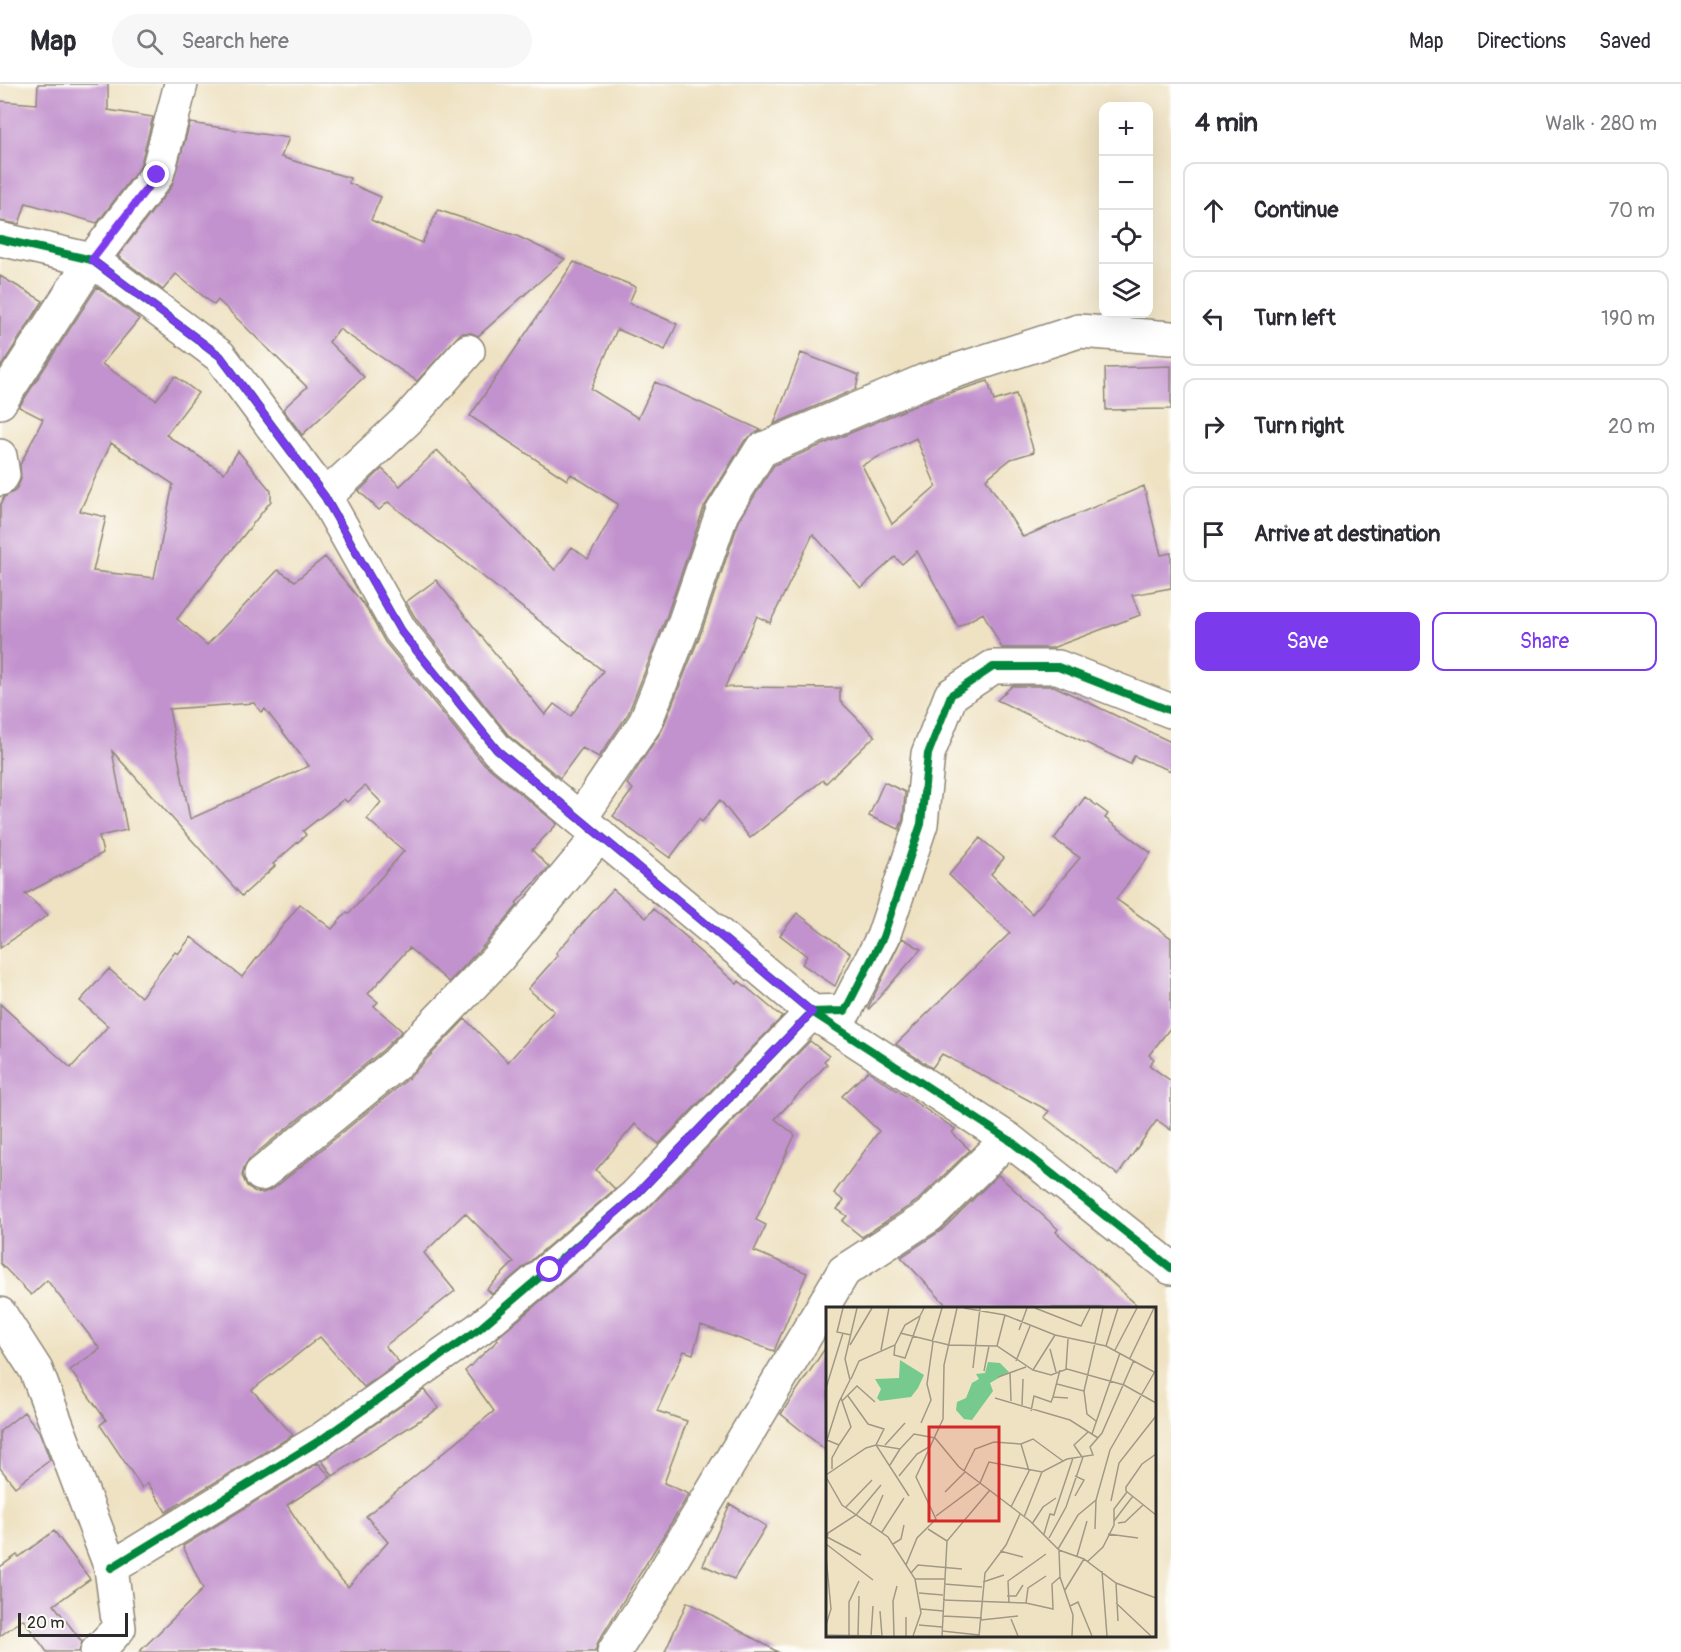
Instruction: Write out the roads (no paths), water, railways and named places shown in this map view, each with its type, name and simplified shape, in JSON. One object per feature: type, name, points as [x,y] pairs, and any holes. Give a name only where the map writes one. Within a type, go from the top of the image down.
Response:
[{"type":"street","points":[[0,402],[92,260],[157,175],[181,84]]},
{"type":"street","points":[[0,239],[92,260],[220,356],[325,497],[400,630],[497,750],[812,1012],[1008,1139],[1171,1268]]},
{"type":"street","points":[[261,1174],[396,1064],[498,958],[590,827],[645,723],[684,624],[722,513],[760,450],[924,381],[1079,331],[1171,338]]},
{"type":"street","points":[[325,497],[407,420],[468,351]]},
{"type":"street","points":[[0,456],[3,475],[0,479]]},
{"type":"street","points":[[111,1568],[322,1439],[479,1329],[635,1196],[812,1012],[845,1011],[883,937],[921,824],[928,754],[951,695],[993,667],[1058,667],[1171,711]]},
{"type":"street","points":[[614,1652],[652,1593],[844,1271],[929,1216],[1008,1139]]},
{"type":"street","points":[[0,1314],[36,1370],[111,1568],[119,1628],[97,1652]]}]
